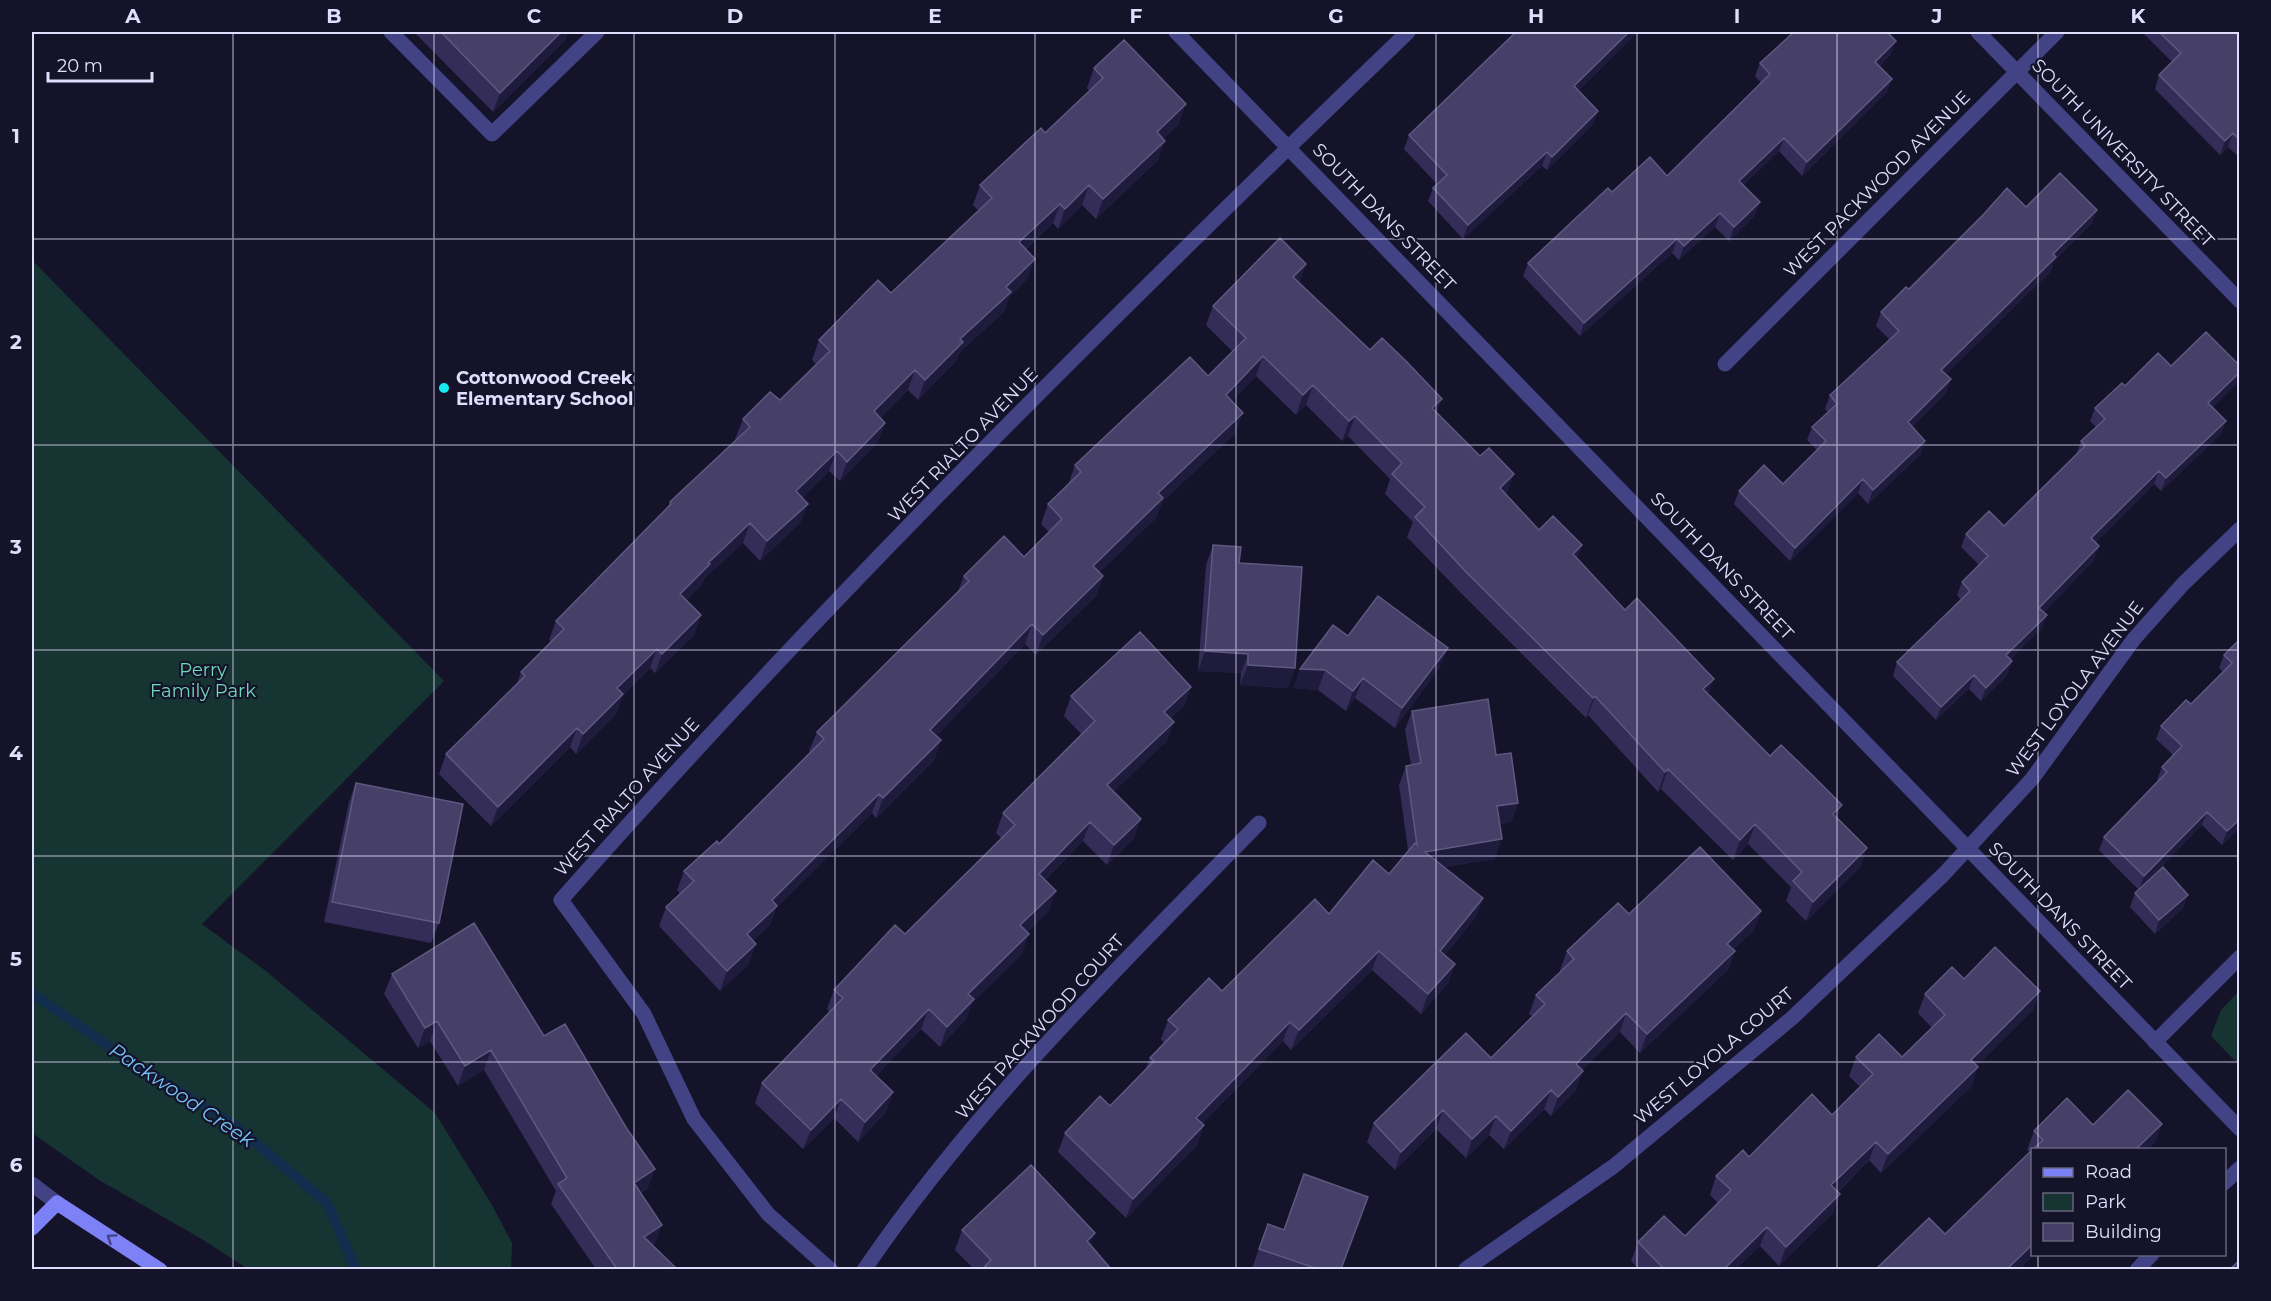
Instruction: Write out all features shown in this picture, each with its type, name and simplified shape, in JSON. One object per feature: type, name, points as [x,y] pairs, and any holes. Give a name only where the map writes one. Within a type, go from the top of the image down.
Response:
[{"type":"street","points":[[391,32],[492,134],[597,32]]},
{"type":"street","name":"SOUTH DANS STREET","points":[[1176,32],[2240,1129]]},
{"type":"street","name":"WEST RIALTO AVENUE","points":[[831,1269],[768,1214],[694,1119],[644,1014],[561,900],[720,723],[1025,407],[1408,32]]},
{"type":"street","name":"SOUTH UNIVERSITY STREET","points":[[1978,32],[2240,301]]},
{"type":"street","name":"WEST PACKWOOD AVENUE","points":[[1725,364],[2057,32]]},
{"type":"street","name":"WEST LOYOLA AVENUE","points":[[1968,848],[2032,779],[2134,639],[2183,584],[2240,529]]},
{"type":"street","name":"WEST PACKWOOD COURT","points":[[864,1269],[915,1196],[1072,1016],[1259,823]]},
{"type":"street","name":"WEST LOYOLA COURT","points":[[1466,1269],[1614,1166],[1792,1018],[1968,848]]},
{"type":"street","points":[[2155,1042],[2240,957]]},
{"type":"street","points":[[2226,1181],[2240,1168]]},
{"type":"street","points":[[32,1184],[57,1203],[160,1269]]},
{"type":"street","points":[[32,1228],[57,1203]]},
{"type":"street","points":[[2137,1269],[2150,1256]]},
{"type":"green space","name":"Perry Family Park","points":[[32,260],[444,681],[202,924],[266,971],[435,1113],[492,1205],[512,1243],[511,1269],[248,1269],[200,1238],[99,1180],[32,1133]]},
{"type":"green space","points":[[2239,991],[2239,1065],[2211,1036],[2221,1010]]},
{"type":"building","points":[[441,32],[561,32],[500,93]]},
{"type":"building","points":[[1516,32],[1629,32],[1574,86],[1598,111],[1552,157],[1547,152],[1468,225],[1433,188],[1447,175],[1409,135]]},
{"type":"building","points":[[1794,32],[1887,32],[1896,41],[1875,62],[1892,79],[1807,162],[1784,138],[1739,181],[1760,202],[1734,227],[1720,213],[1684,246],[1677,239],[1584,323],[1528,263],[1608,188],[1612,192],[1650,157],[1667,176],[1770,74],[1760,63]]},
{"type":"building","points":[[2159,32],[2236,32],[2240,35],[2240,140],[2233,133],[2225,141],[2159,75],[2181,53]]},
{"type":"building","points":[[1124,40],[1186,104],[1157,132],[1165,141],[1103,199],[1089,185],[1065,209],[1060,204],[1019,242],[1035,259],[1006,287],[1011,292],[960,339],[963,342],[925,380],[915,370],[874,411],[885,423],[847,462],[837,451],[796,491],[808,504],[767,541],[750,523],[708,563],[710,564],[680,594],[701,615],[662,654],[657,649],[617,688],[623,694],[583,734],[577,728],[498,807],[446,754],[525,676],[521,672],[564,629],[556,621],[671,504],[670,502],[750,427],[743,419],[770,392],[780,400],[830,351],[819,340],[878,280],[891,293],[992,198],[980,185],[1041,128],[1045,133],[1103,78],[1094,68]]},
{"type":"building","points":[[2060,173],[2097,210],[2053,254],[2056,257],[1941,370],[1951,379],[1908,422],[1925,441],[1873,490],[1863,479],[1795,548],[1739,491],[1764,465],[1783,484],[1826,441],[1812,427],[1837,404],[1830,395],[1899,331],[1881,312],[1906,287],[1909,289],[2007,188],[2026,207]]},
{"type":"building","points":[[1280,238],[1306,264],[1293,277],[1370,350],[1382,338],[1407,362],[1442,399],[1432,408],[1480,456],[1489,448],[1514,474],[1500,488],[1539,530],[1553,516],[1582,545],[1573,554],[1625,610],[1637,598],[1714,679],[1703,689],[1770,756],[1781,745],[1808,771],[1842,805],[1833,814],[1867,848],[1813,902],[1793,881],[1802,872],[1755,824],[1740,840],[1668,769],[1665,772],[1595,696],[1593,698],[1466,572],[1415,517],[1425,507],[1392,474],[1402,463],[1355,416],[1349,421],[1313,385],[1303,395],[1263,356],[1226,395],[1243,413],[1158,493],[1163,498],[1093,566],[1103,576],[1043,635],[1032,624],[930,730],[941,740],[883,798],[879,794],[772,900],[777,906],[747,934],[756,944],[727,971],[666,907],[694,881],[684,871],[717,841],[719,844],[824,739],[817,732],[969,581],[964,576],[1004,536],[1024,557],[1062,519],[1048,504],[1081,472],[1075,465],[1190,357],[1208,376],[1246,338],[1213,306]]},
{"type":"building","points":[[2206,332],[2240,366],[2240,372],[2208,403],[2226,421],[2166,478],[2159,471],[2091,538],[2099,546],[2039,608],[2047,615],[2006,655],[2012,661],[1986,688],[1974,675],[1941,707],[1897,662],[1970,591],[1962,582],[1988,556],[1966,534],[1989,511],[2004,526],[2085,446],[2081,441],[2105,419],[2095,408],[2122,383],[2125,386],[2158,353],[2171,366]]},
{"type":"building","points":[[1213,545],[1241,547],[1239,563],[1302,567],[1295,668],[1248,665],[1248,654],[1205,651]]},
{"type":"building","points":[[1378,596],[1448,648],[1402,708],[1363,678],[1353,691],[1325,670],[1300,669],[1333,625],[1348,636]]},
{"type":"building","points":[[1140,632],[1191,687],[1164,712],[1174,722],[1107,785],[1141,819],[1114,845],[1090,822],[1039,874],[1056,891],[1020,925],[1029,934],[968,994],[974,999],[947,1027],[929,1009],[870,1070],[893,1092],[865,1122],[841,1099],[811,1130],[762,1083],[843,998],[834,990],[895,925],[905,934],[1015,825],[1003,813],[1095,721],[1071,696]]},
{"type":"building","points":[[2240,639],[2240,819],[2227,831],[2207,812],[2144,876],[2104,837],[2167,772],[2162,767],[2182,746],[2161,726],[2186,700],[2191,704],[2232,663],[2224,655]]},
{"type":"building","points":[[1488,699],[1496,755],[1511,753],[1518,803],[1497,806],[1502,839],[1425,852],[1483,898],[1440,951],[1455,964],[1428,994],[1379,951],[1299,1030],[1290,1022],[1196,1118],[1204,1125],[1133,1199],[1065,1133],[1100,1096],[1110,1106],[1154,1061],[1150,1058],[1178,1029],[1168,1020],[1209,978],[1222,991],[1315,899],[1329,914],[1373,860],[1389,874],[1415,843],[1417,845],[1406,766],[1421,763],[1412,711]]},
{"type":"building","points":[[356,783],[463,804],[439,923],[332,902]]},
{"type":"building","points":[[1700,847],[1761,911],[1727,944],[1735,951],[1647,1034],[1626,1013],[1576,1064],[1583,1071],[1558,1097],[1551,1090],[1511,1131],[1496,1116],[1472,1139],[1443,1110],[1401,1152],[1374,1123],[1466,1033],[1491,1058],[1545,1004],[1536,995],[1574,959],[1567,951],[1618,903],[1629,914]]},
{"type":"building","points":[[2163,867],[2188,895],[2159,920],[2135,893]]},
{"type":"building","points":[[474,923],[544,1036],[565,1024],[627,1129],[655,1169],[634,1183],[662,1225],[644,1237],[677,1269],[617,1269],[558,1184],[567,1178],[491,1050],[465,1066],[437,1021],[425,1028],[392,974]]},
{"type":"building","points":[[1995,947],[2040,991],[1971,1060],[1978,1067],[1888,1154],[1876,1142],[1831,1185],[1840,1194],[1786,1247],[1767,1227],[1724,1269],[1664,1269],[1638,1242],[1664,1216],[1685,1236],[1731,1190],[1716,1176],[1743,1150],[1749,1157],[1812,1094],[1832,1115],[1873,1074],[1856,1057],[1879,1034],[1902,1057],[1945,1015],[1925,994],[1952,967],[1964,979]]},
{"type":"building","points":[[2128,1090],[2162,1124],[2137,1148],[2034,1148],[2043,1140],[2034,1131],[2067,1098],[2093,1125]]},
{"type":"building","points":[[2031,1151],[2031,1246],[2007,1269],[1876,1269],[1929,1218],[1945,1234]]},
{"type":"building","points":[[1031,1165],[1095,1233],[1087,1241],[1111,1269],[988,1269],[985,1266],[991,1260],[962,1230]]},
{"type":"building","points":[[1304,1174],[1368,1197],[1341,1269],[1318,1269],[1259,1249],[1268,1224],[1284,1230]]},
{"type":"building","points":[[2240,1260],[2240,1269],[2230,1269]]},
{"type":"waterway","name":"Packwood Creek","points":[[32,993],[134,1064],[233,1124],[327,1203],[356,1270]]},
{"type":"place","name":"Cottonwood Creek Elementary School","points":[[444,388]]}]
